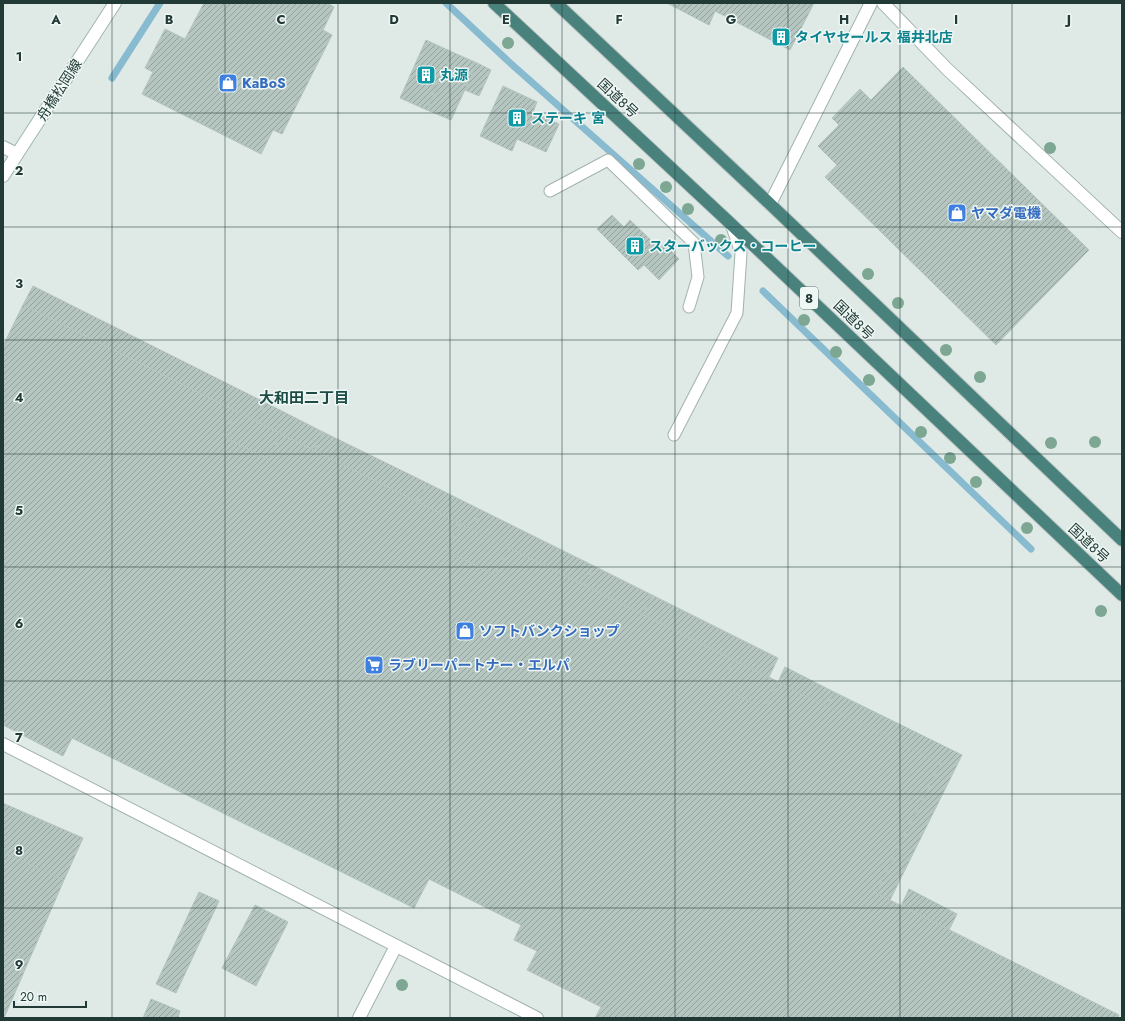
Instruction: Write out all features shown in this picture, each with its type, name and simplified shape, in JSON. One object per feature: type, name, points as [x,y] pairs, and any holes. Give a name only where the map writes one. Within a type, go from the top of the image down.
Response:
[{"type":"highway","name":"国道8号","points":[[494,3],[731,224],[1122,595]]},
{"type":"highway","name":"国道8号","points":[[562,5],[1122,540]]},
{"type":"street","name":"舟橋松岡線","points":[[3,176],[115,3]]},
{"type":"street","points":[[770,204],[871,3]]},
{"type":"street","points":[[883,3],[948,69],[1122,232]]},
{"type":"street","points":[[3,147],[17,154]]},
{"type":"street","points":[[3,744],[537,1018]]},
{"type":"street","points":[[359,1018],[396,946]]},
{"type":"lane","points":[[550,191],[608,160],[694,243],[698,277],[689,307]]},
{"type":"lane","points":[[674,435],[737,313],[741,252],[731,224]]},
{"type":"building","name":"KaBoS","points":[[204,3],[327,3],[334,7],[323,30],[332,35],[282,134],[273,130],[261,154],[142,94],[153,72],[145,68],[165,29],[185,39]]},
{"type":"building","name":"タイヤセールス 福井北店","points":[[667,3],[814,3],[790,50],[715,11],[709,25]]},
{"type":"building","name":"丸源","points":[[426,40],[452,52],[427,110],[400,98]]},
{"type":"building","points":[[452,52],[477,63],[451,120],[427,110]]},
{"type":"building","points":[[477,63],[491,70],[479,96],[465,90]]},
{"type":"building","name":"ヤマダ電機","points":[[903,67],[1089,250],[996,345],[825,177],[837,165],[818,146],[839,125],[832,118],[860,89],[871,100]]},
{"type":"building","name":"ステーキ 宮","points":[[503,86],[537,102],[533,112],[559,124],[546,152],[517,139],[512,151],[480,136]]},
{"type":"building","name":"スターバックス・コーヒー","points":[[612,215],[624,227],[630,220],[659,248],[664,244],[679,259],[659,280],[644,265],[638,270],[597,229]]},
{"type":"building","points":[[33,286],[266,403],[257,421],[23,305]]},
{"type":"building","name":"ラブリーパートナー・エルパ","points":[[23,305],[941,763],[876,893],[1119,1015],[1118,1018],[623,1018],[527,970],[537,951],[514,940],[521,925],[429,879],[414,908],[72,738],[63,756],[3,725],[3,346]]},
{"type":"building","points":[[266,403],[323,432],[314,450],[257,421]]},
{"type":"building","points":[[237,411],[281,434],[269,459],[224,437]]},
{"type":"building","points":[[323,432],[427,483],[417,502],[314,450]]},
{"type":"building","points":[[427,483],[481,510],[472,529],[417,502]]},
{"type":"building","points":[[481,510],[594,566],[585,585],[472,529]]},
{"type":"building","points":[[460,523],[509,547],[495,575],[446,551]]},
{"type":"building","points":[[594,566],[652,595],[643,614],[585,585]]},
{"type":"building","points":[[652,595],[778,658],[769,677],[643,614]]},
{"type":"building","points":[[734,660],[778,682],[765,708],[720,687]]},
{"type":"building","points":[[785,667],[834,692],[827,706],[778,682]]},
{"type":"building","points":[[834,692],[962,755],[890,900],[876,893],[941,763],[827,706]]},
{"type":"building","points":[[3,803],[7,805],[3,814]]},
{"type":"building","points":[[7,805],[83,838],[64,880],[3,853],[3,814]]},
{"type":"building","points":[[3,853],[64,880],[30,958],[3,947]]},
{"type":"building","points":[[909,889],[957,914],[949,930],[901,906]]},
{"type":"building","points":[[199,892],[219,901],[176,993],[156,984]]},
{"type":"building","points":[[255,905],[288,922],[256,986],[222,968]]},
{"type":"building","points":[[3,947],[30,958],[4,1018],[3,1018]]},
{"type":"building","points":[[151,999],[180,1011],[178,1018],[143,1018]]},
{"type":"building","points":[[601,1007],[623,1018],[595,1018]]},
{"type":"waterway","points":[[112,78],[160,3]]},
{"type":"waterway","points":[[446,3],[508,61],[728,256]]},
{"type":"waterway","points":[[763,291],[1031,549]]},
{"type":"place","name":"タイヤセールス 福井北店","points":[[781,37]]},
{"type":"place","name":"丸源","points":[[426,75]]},
{"type":"place","name":"KaBoS","points":[[228,83]]},
{"type":"place","name":"ステーキ 宮","points":[[517,118]]},
{"type":"place","name":"ヤマダ電機","points":[[957,213]]},
{"type":"place","name":"スターバックス・コーヒー","points":[[635,246]]},
{"type":"place","name":"ソフトバンクショップ","points":[[465,631]]},
{"type":"place","name":"ラブリーパートナー・エルパ","points":[[374,665]]},
{"type":"district","name":"大和田二丁目","points":[[304,398]]}]
